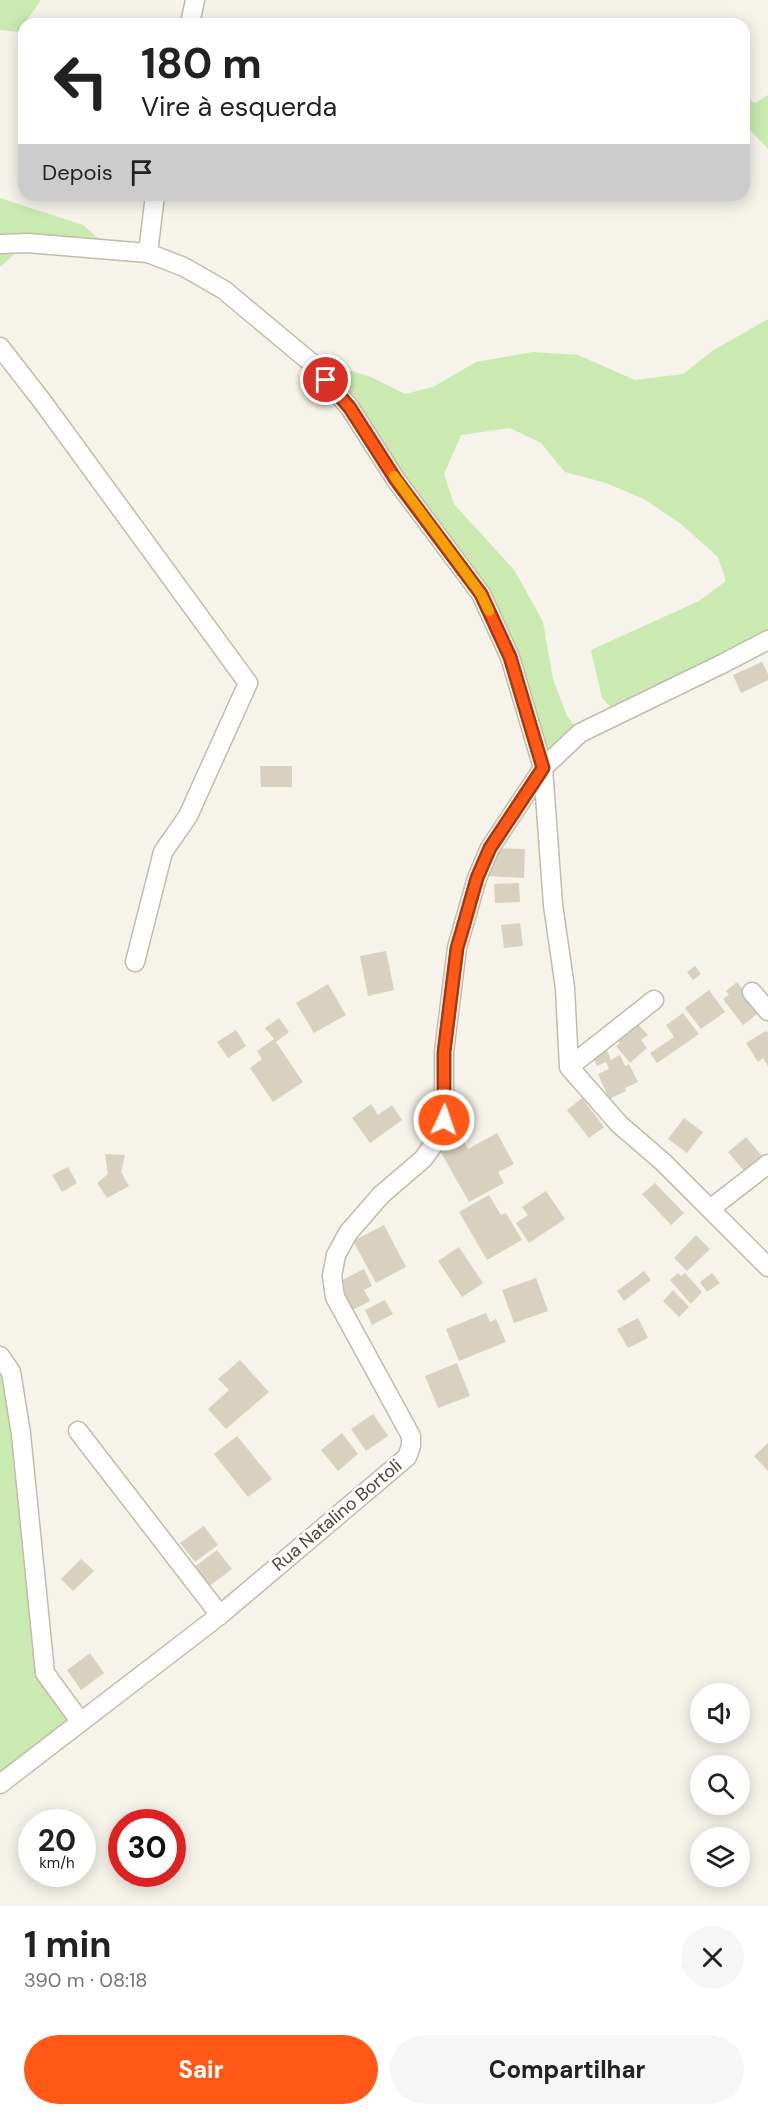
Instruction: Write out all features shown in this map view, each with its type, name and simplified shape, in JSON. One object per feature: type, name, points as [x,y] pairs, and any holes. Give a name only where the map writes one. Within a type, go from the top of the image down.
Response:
[{"type":"street","points":[[191,18],[195,0]]},
{"type":"street","points":[[148,254],[154,201]]},
{"type":"street","points":[[0,244],[27,243],[148,254],[184,267],[224,290],[314,365],[350,408],[396,480],[481,594],[510,657],[543,768],[553,905],[565,988],[569,1067],[619,1124],[663,1162],[768,1267]]},
{"type":"street","points":[[0,347],[248,683],[188,816],[164,852],[135,962]]},
{"type":"street","name":"Rua Natalino Bortoli","points":[[0,1784],[219,1614],[407,1457],[411,1446],[411,1436],[335,1297],[332,1276],[336,1255],[348,1233],[381,1195],[423,1159],[434,1144],[444,1120],[444,1052],[457,948],[477,878],[490,848],[543,768],[580,733],[768,640]]},
{"type":"street","points":[[752,992],[768,1011]]},
{"type":"street","points":[[569,1067],[654,1000]]},
{"type":"street","points":[[710,1209],[768,1164]]},
{"type":"street","points":[[0,1356],[11,1372],[21,1434],[45,1673],[80,1721]]},
{"type":"street","points":[[78,1431],[219,1614]]},
{"type":"green space","points":[[0,0],[41,0],[29,18],[18,18],[18,32],[0,30]]},
{"type":"green space","points":[[768,95],[768,149],[750,130],[750,100],[755,103]]},
{"type":"green space","points":[[0,198],[83,225],[113,251],[27,243],[0,267]]},
{"type":"green space","points":[[768,319],[768,640],[618,715],[602,698],[591,650],[699,601],[726,581],[718,557],[681,524],[644,499],[606,483],[565,472],[541,443],[510,428],[461,435],[444,474],[454,504],[515,571],[543,622],[553,679],[567,716],[580,733],[543,768],[481,594],[314,365],[342,368],[371,377],[405,394],[433,387],[476,362],[533,352],[578,355],[635,380],[683,374],[712,351]]},
{"type":"green space","points":[[0,1356],[11,1372],[45,1673],[80,1721],[0,1784]]},
{"type":"building","points":[[762,662],[768,674],[768,680],[741,693],[733,675]]},
{"type":"building","points":[[260,766],[292,766],[292,787],[261,787]]},
{"type":"building","points":[[490,848],[525,849],[524,878],[489,876]]},
{"type":"building","points":[[519,883],[520,902],[495,903],[494,884]]},
{"type":"building","points":[[520,923],[523,946],[504,948],[501,925]]},
{"type":"building","points":[[386,951],[394,990],[368,996],[360,956]]},
{"type":"building","points":[[695,966],[701,974],[693,980],[687,972]]},
{"type":"building","points":[[737,982],[760,1012],[743,1025],[723,999],[729,995],[726,991]]},
{"type":"building","points":[[328,984],[346,1015],[314,1033],[296,1003]]},
{"type":"building","points":[[709,990],[725,1012],[701,1029],[685,1008]]},
{"type":"building","points":[[683,1013],[699,1034],[657,1063],[650,1053],[674,1037],[666,1025]]},
{"type":"building","points":[[279,1018],[289,1032],[276,1042],[303,1082],[273,1102],[250,1068],[262,1059],[257,1051],[274,1039],[265,1028]]},
{"type":"building","points":[[636,1022],[648,1035],[641,1040],[647,1048],[630,1063],[616,1046],[620,1043],[616,1039]]},
{"type":"building","points":[[236,1030],[246,1046],[228,1058],[217,1042]]},
{"type":"building","points":[[766,1031],[768,1033],[768,1066],[763,1058],[758,1062],[746,1043]]},
{"type":"building","points":[[607,1050],[611,1060],[620,1055],[625,1066],[629,1064],[638,1082],[609,1099],[598,1074],[609,1069],[606,1062],[597,1066],[593,1056]]},
{"type":"building","points":[[582,1098],[604,1127],[589,1138],[567,1110]]},
{"type":"building","points":[[371,1104],[378,1115],[392,1105],[402,1120],[370,1143],[352,1118]]},
{"type":"building","points":[[684,1118],[703,1132],[687,1153],[668,1139]]},
{"type":"building","points":[[497,1133],[514,1164],[498,1172],[504,1183],[469,1202],[439,1149],[461,1136],[468,1149]]},
{"type":"building","points":[[746,1137],[763,1157],[745,1172],[728,1152]]},
{"type":"building","points":[[105,1154],[125,1155],[121,1172],[129,1186],[107,1198],[97,1183],[108,1174]]},
{"type":"building","points":[[68,1167],[77,1183],[62,1192],[52,1175]]},
{"type":"building","points":[[655,1183],[684,1213],[671,1225],[642,1194]]},
{"type":"building","points":[[546,1191],[565,1219],[529,1243],[516,1223],[528,1215],[522,1207]]},
{"type":"building","points":[[489,1195],[501,1215],[506,1213],[522,1240],[487,1260],[459,1212]]},
{"type":"building","points":[[384,1225],[406,1267],[376,1283],[353,1241]]},
{"type":"building","points":[[696,1235],[710,1249],[687,1271],[674,1258]]},
{"type":"building","points":[[459,1247],[483,1283],[462,1297],[438,1261]]},
{"type":"building","points":[[364,1269],[372,1286],[364,1290],[370,1301],[351,1311],[336,1283]]},
{"type":"building","points":[[644,1271],[651,1280],[624,1301],[617,1291]]},
{"type":"building","points":[[678,1273],[681,1276],[685,1273],[702,1292],[691,1304],[670,1280]]},
{"type":"building","points":[[712,1273],[720,1283],[707,1292],[700,1282]]},
{"type":"building","points":[[536,1278],[548,1311],[514,1323],[502,1290]]},
{"type":"building","points":[[673,1290],[689,1307],[679,1317],[663,1301]]},
{"type":"building","points":[[385,1300],[393,1314],[372,1325],[365,1310]]},
{"type":"building","points":[[486,1313],[490,1322],[496,1319],[506,1342],[459,1361],[446,1329]]},
{"type":"building","points":[[638,1318],[648,1338],[628,1348],[617,1329]]},
{"type":"building","points":[[240,1360],[269,1392],[226,1429],[208,1409],[229,1390],[218,1379]]},
{"type":"building","points":[[457,1363],[470,1396],[438,1408],[425,1376]]},
{"type":"building","points":[[373,1414],[388,1436],[366,1451],[351,1429]]},
{"type":"building","points":[[342,1433],[358,1454],[338,1471],[321,1450]]},
{"type":"building","points":[[237,1436],[272,1479],[248,1497],[214,1454]]},
{"type":"building","points":[[768,1443],[768,1471],[754,1456]]},
{"type":"building","points":[[204,1526],[218,1545],[195,1562],[180,1543]]},
{"type":"building","points":[[217,1550],[232,1569],[208,1587],[194,1567]]},
{"type":"building","points":[[81,1559],[94,1571],[73,1591],[61,1579]]},
{"type":"building","points":[[90,1653],[104,1673],[81,1690],[67,1670]]},
{"type":"slow traffic","points":[[394,476],[481,594],[489,611]]},
{"type":"route","points":[[326,380],[350,408],[396,480],[481,594],[510,657],[543,768],[490,848],[477,878],[457,948],[444,1052],[444,1120]]}]
